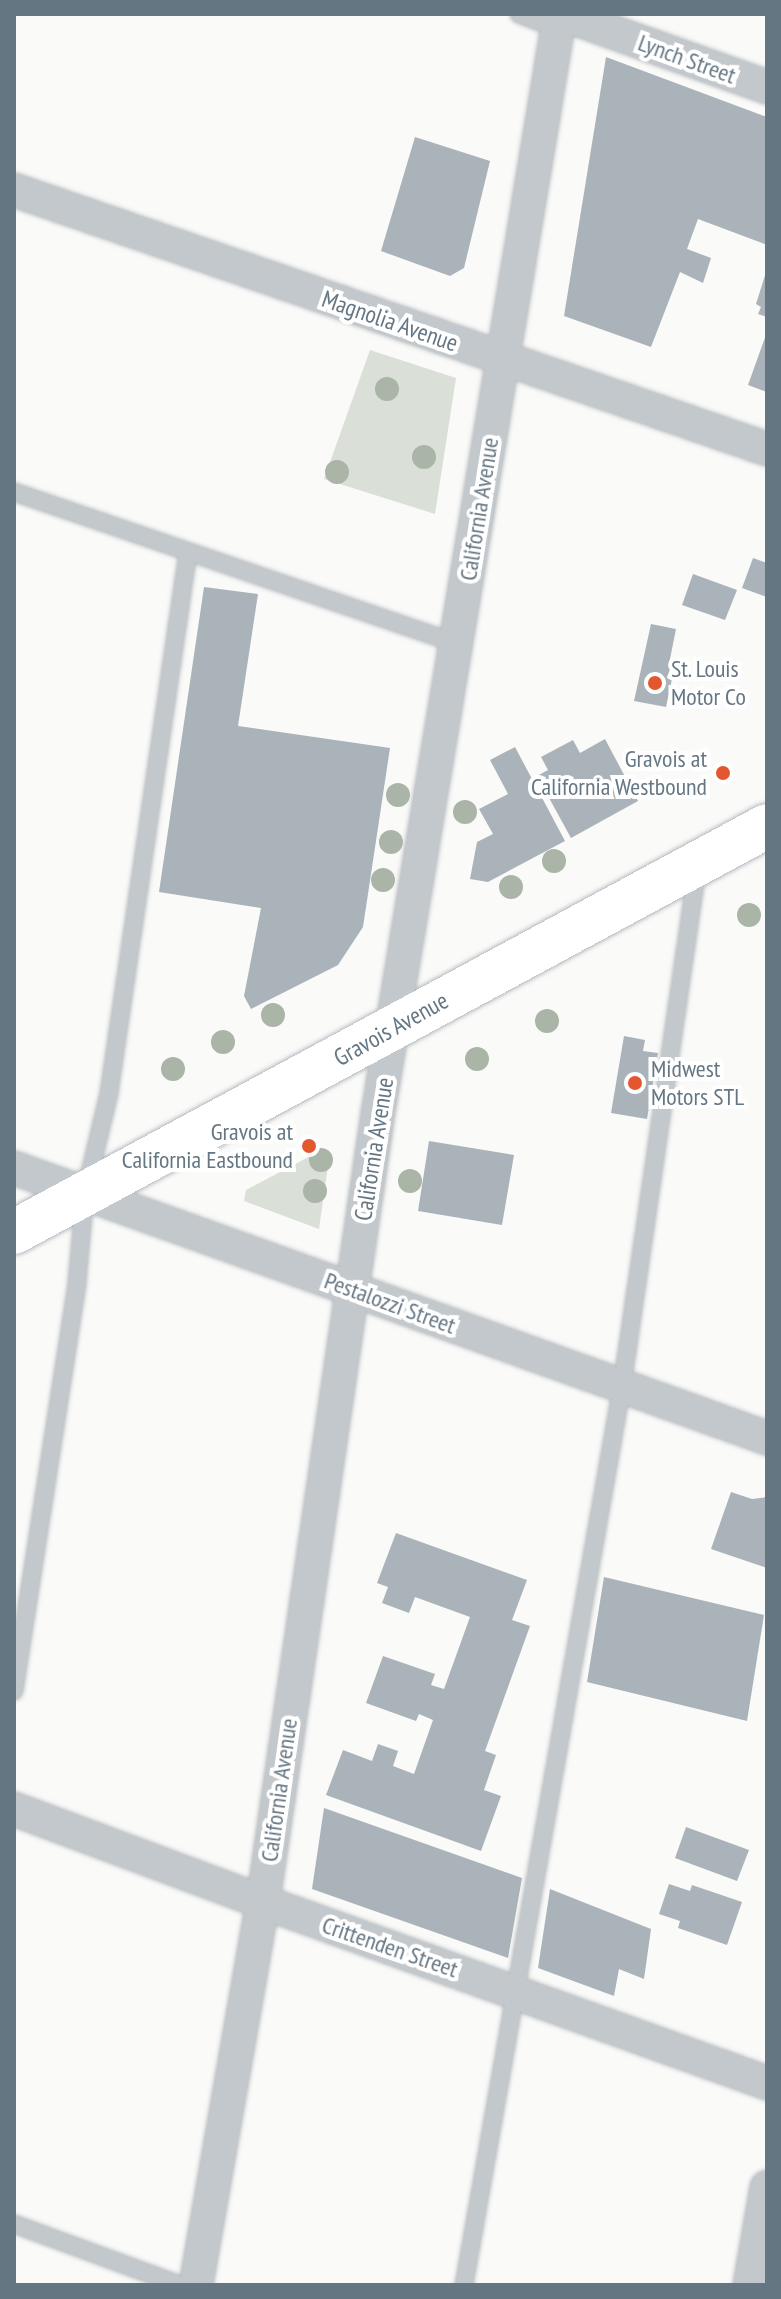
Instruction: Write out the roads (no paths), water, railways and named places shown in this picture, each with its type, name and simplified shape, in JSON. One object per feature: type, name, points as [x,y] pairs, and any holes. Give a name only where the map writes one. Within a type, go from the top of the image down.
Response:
[{"type":"main road","name":"Gravois Avenue","points":[[14,1232],[767,826]]},
{"type":"street","name":"Lynch Street","points":[[560,19],[767,87]]},
{"type":"street","name":"California Avenue","points":[[196,2285],[263,1902],[352,1289],[560,19]]},
{"type":"street","name":"Magnolia Avenue","points":[[14,190],[767,449]]},
{"type":"street","name":"Pestalozzi Street","points":[[14,1168],[767,1438]]},
{"type":"street","name":"Crittenden Street","points":[[14,1809],[767,2083]]},
{"type":"street","points":[[750,2285],[767,2187]]},
{"type":"lane","points":[[519,14],[560,19]]},
{"type":"lane","points":[[14,492],[457,644]]},
{"type":"lane","points":[[14,1691],[77,1282],[85,1194],[111,1078],[188,552]]},
{"type":"lane","points":[[464,2285],[622,1386],[698,863]]},
{"type":"lane","points":[[14,2224],[180,2285]]},
{"type":"place","name":"St. Louis Motor Co","points":[[655,683]]},
{"type":"place","name":"Gravois at California Westbound","points":[[723,773]]},
{"type":"place","name":"Midwest Motors STL","points":[[635,1083]]},
{"type":"place","name":"Gravois at California Eastbound","points":[[309,1146]]}]
